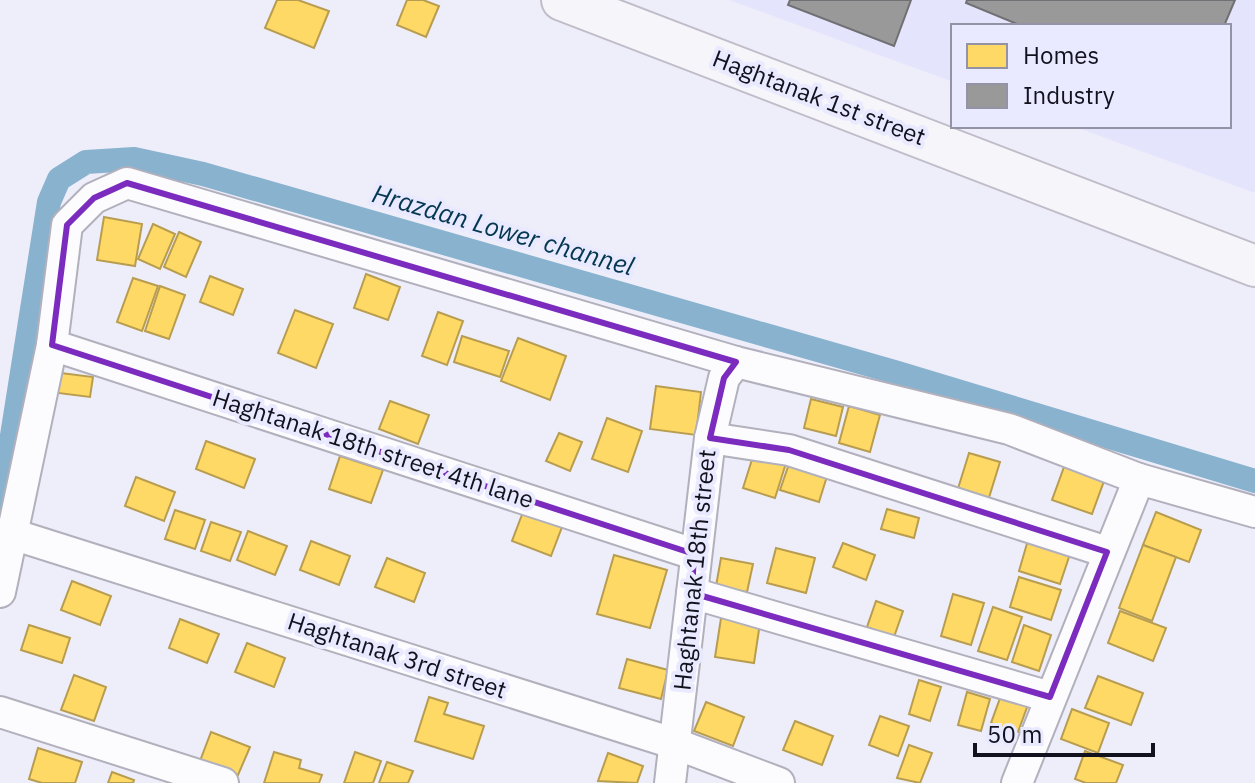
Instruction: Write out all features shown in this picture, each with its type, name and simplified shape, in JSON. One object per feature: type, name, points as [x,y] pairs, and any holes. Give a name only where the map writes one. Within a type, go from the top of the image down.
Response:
[{"type":"main road","name":"Haghtanak 1st street","points":[[562,0],[1255,266]]},
{"type":"street","points":[[0,592],[52,345],[67,225],[94,198],[127,183],[736,362],[1009,429],[1139,479],[1255,512]]},
{"type":"street","name":"Haghtanak 18th street 4th lane","points":[[52,345],[694,554]]},
{"type":"street","name":"Haghtanak 18th street","points":[[670,783],[694,554],[710,438],[724,378],[736,362]]},
{"type":"street","points":[[710,438],[789,450],[1107,552]]},
{"type":"street","points":[[1017,783],[1107,552],[1139,479]]},
{"type":"street","name":"Haghtanak 3rd street","points":[[12,534],[676,744],[779,783]]},
{"type":"street","points":[[692,593],[1050,697]]},
{"type":"street","points":[[0,712],[223,783]]},
{"type":"highlighted area","points":[[127,183],[736,362],[724,378],[710,438],[789,450],[1107,552],[1050,697],[692,593],[694,554],[52,345],[67,225],[94,198]]},
{"type":"shaded area","points":[[729,0],[1255,0],[1255,193],[1078,128],[1231,128],[1231,24],[951,24],[951,81]]},
{"type":"building: Homes","points":[[277,0],[298,0],[329,11],[314,48],[265,28]]},
{"type":"building: Homes","points":[[407,0],[423,0],[439,6],[426,37],[397,25]]},
{"type":"building: Homes","points":[[104,217],[142,224],[135,266],[97,260]]},
{"type":"building: Homes","points":[[153,224],[175,234],[160,269],[138,259]]},
{"type":"building: Homes","points":[[179,232],[201,242],[186,277],[164,267]]},
{"type":"building: Homes","points":[[366,274],[400,287],[388,320],[354,308]]},
{"type":"building: Homes","points":[[210,276],[243,289],[233,315],[200,302]]},
{"type":"building: Homes","points":[[133,278],[158,286],[142,331],[117,322]]},
{"type":"building: Homes","points":[[160,286],[185,295],[169,339],[145,331]]},
{"type":"building: Homes","points":[[295,310],[333,324],[316,368],[278,353]]},
{"type":"building: Homes","points":[[438,312],[463,321],[447,365],[422,356]]},
{"type":"building: Homes","points":[[462,336],[509,351],[500,377],[454,362]]},
{"type":"building: Homes","points":[[518,338],[566,356],[550,400],[501,381]]},
{"type":"building: Homes","points":[[53,372],[93,377],[90,397],[50,392]]},
{"type":"building: Homes","points":[[656,386],[701,392],[696,435],[650,429]]},
{"type":"building: Homes","points":[[811,399],[843,407],[836,436],[804,428]]},
{"type":"building: Homes","points":[[390,401],[429,415],[418,444],[379,429]]},
{"type":"building: Homes","points":[[849,406],[880,415],[870,452],[839,443]]},
{"type":"building: Homes","points":[[607,418],[642,431],[628,472],[592,459]]},
{"type":"building: Homes","points":[[559,433],[582,442],[570,471],[546,461]]},
{"type":"building: Homes","points":[[206,441],[255,459],[244,488],[196,469]]},
{"type":"building: Homes","points":[[755,450],[787,460],[775,498],[743,488]]},
{"type":"building: Homes","points":[[969,453],[1000,462],[987,504],[956,495]]},
{"type":"building: Homes","points":[[340,456],[383,470],[371,503],[329,489]]},
{"type":"building: Homes","points":[[790,461],[828,473],[819,502],[780,490]]},
{"type":"building: Homes","points":[[1064,467],[1104,481],[1092,514],[1052,500]]},
{"type":"building: Homes","points":[[136,477],[175,492],[164,521],[125,506]]},
{"type":"building: Homes","points":[[887,509],[919,518],[914,538],[881,529]]},
{"type":"building: Homes","points":[[175,510],[205,520],[195,549],[165,539]]},
{"type":"building: Homes","points":[[523,512],[562,527],[551,556],[512,541]]},
{"type":"building: Homes","points":[[1156,512],[1201,530],[1189,562],[1143,545]]},
{"type":"building: Homes","points":[[211,522],[241,532],[230,561],[201,551]]},
{"type":"building: Homes","points":[[248,531],[287,546],[275,575],[237,560]]},
{"type":"building: Homes","points":[[1028,540],[1070,554],[1060,584],[1019,571]]},
{"type":"building: Homes","points":[[311,541],[350,556],[339,585],[300,570]]},
{"type":"building: Homes","points":[[843,543],[875,555],[866,580],[833,567]]},
{"type":"building: Homes","points":[[1143,545],[1176,557],[1152,621],[1119,608]]},
{"type":"building: Homes","points":[[776,548],[815,558],[806,593],[767,583]]},
{"type":"building: Homes","points":[[614,555],[667,570],[650,628],[597,614]]},
{"type":"building: Homes","points":[[387,558],[425,573],[414,602],[375,587]]},
{"type":"building: Homes","points":[[721,558],[753,564],[747,592],[716,586]]},
{"type":"building: Homes","points":[[1019,577],[1061,590],[1051,620],[1010,607]]},
{"type":"building: Homes","points":[[72,581],[111,596],[100,625],[61,610]]},
{"type":"building: Homes","points":[[953,594],[984,603],[971,645],[941,636]]},
{"type":"building: Homes","points":[[876,601],[903,611],[894,637],[867,627]]},
{"type":"building: Homes","points":[[993,607],[1022,617],[1007,660],[978,651]]},
{"type":"building: Homes","points":[[1120,611],[1166,628],[1153,661],[1108,643]]},
{"type":"building: Homes","points":[[721,618],[760,623],[754,663],[715,657]]},
{"type":"building: Homes","points":[[180,619],[219,634],[207,663],[169,648]]},
{"type":"building: Homes","points":[[29,625],[70,638],[62,663],[21,650]]},
{"type":"building: Homes","points":[[1024,625],[1051,635],[1039,671],[1012,662]]},
{"type":"building: Homes","points":[[247,643],[285,658],[274,687],[235,672]]},
{"type":"building: Homes","points":[[627,659],[668,670],[661,699],[619,688]]},
{"type":"building: Homes","points":[[74,675],[106,687],[94,721],[61,710]]},
{"type":"building: Homes","points":[[1098,676],[1143,693],[1131,725],[1085,708]]},
{"type":"building: Homes","points":[[919,680],[941,687],[930,721],[909,714]]},
{"type":"building: Homes","points":[[1003,690],[1030,699],[1018,732],[991,723]]},
{"type":"building: Homes","points":[[967,692],[990,699],[981,731],[958,725]]},
{"type":"building: Homes","points":[[429,697],[448,703],[444,714],[484,726],[473,759],[415,741]]},
{"type":"building: Homes","points":[[706,702],[744,717],[733,746],[694,731]]},
{"type":"building: Homes","points":[[1072,709],[1109,723],[1098,753],[1061,739]]},
{"type":"building: Homes","points":[[880,716],[909,726],[898,756],[869,745]]},
{"type":"building: Homes","points":[[795,721],[833,736],[822,765],[783,750]]},
{"type":"building: Homes","points":[[211,732],[250,747],[238,775],[200,761]]},
{"type":"building: Homes","points":[[909,745],[932,753],[920,783],[897,778]]},
{"type":"building: Homes","points":[[38,748],[82,762],[75,783],[42,783],[29,779]]},
{"type":"building: Homes","points":[[1085,751],[1123,765],[1116,783],[1086,783],[1075,779]]},
{"type":"building: Homes","points":[[274,752],[301,760],[299,768],[322,775],[319,783],[264,783]]},
{"type":"building: Homes","points":[[355,752],[381,761],[373,783],[344,783]]},
{"type":"building: Homes","points":[[608,753],[643,766],[637,783],[598,781]]},
{"type":"building: Homes","points":[[387,762],[413,771],[408,783],[379,783]]},
{"type":"building: Homes","points":[[112,772],[134,780],[133,783],[108,783]]},
{"type":"building: Industry","points":[[790,0],[911,0],[894,46],[788,5]]},
{"type":"building: Industry","points":[[967,0],[1235,0],[1225,24],[1017,24],[966,3]]},
{"type":"waterway","name":"Hrazdan Lower channel","points":[[0,511],[49,202],[59,179],[86,162],[134,159],[203,174],[898,373],[1255,481]]}]
